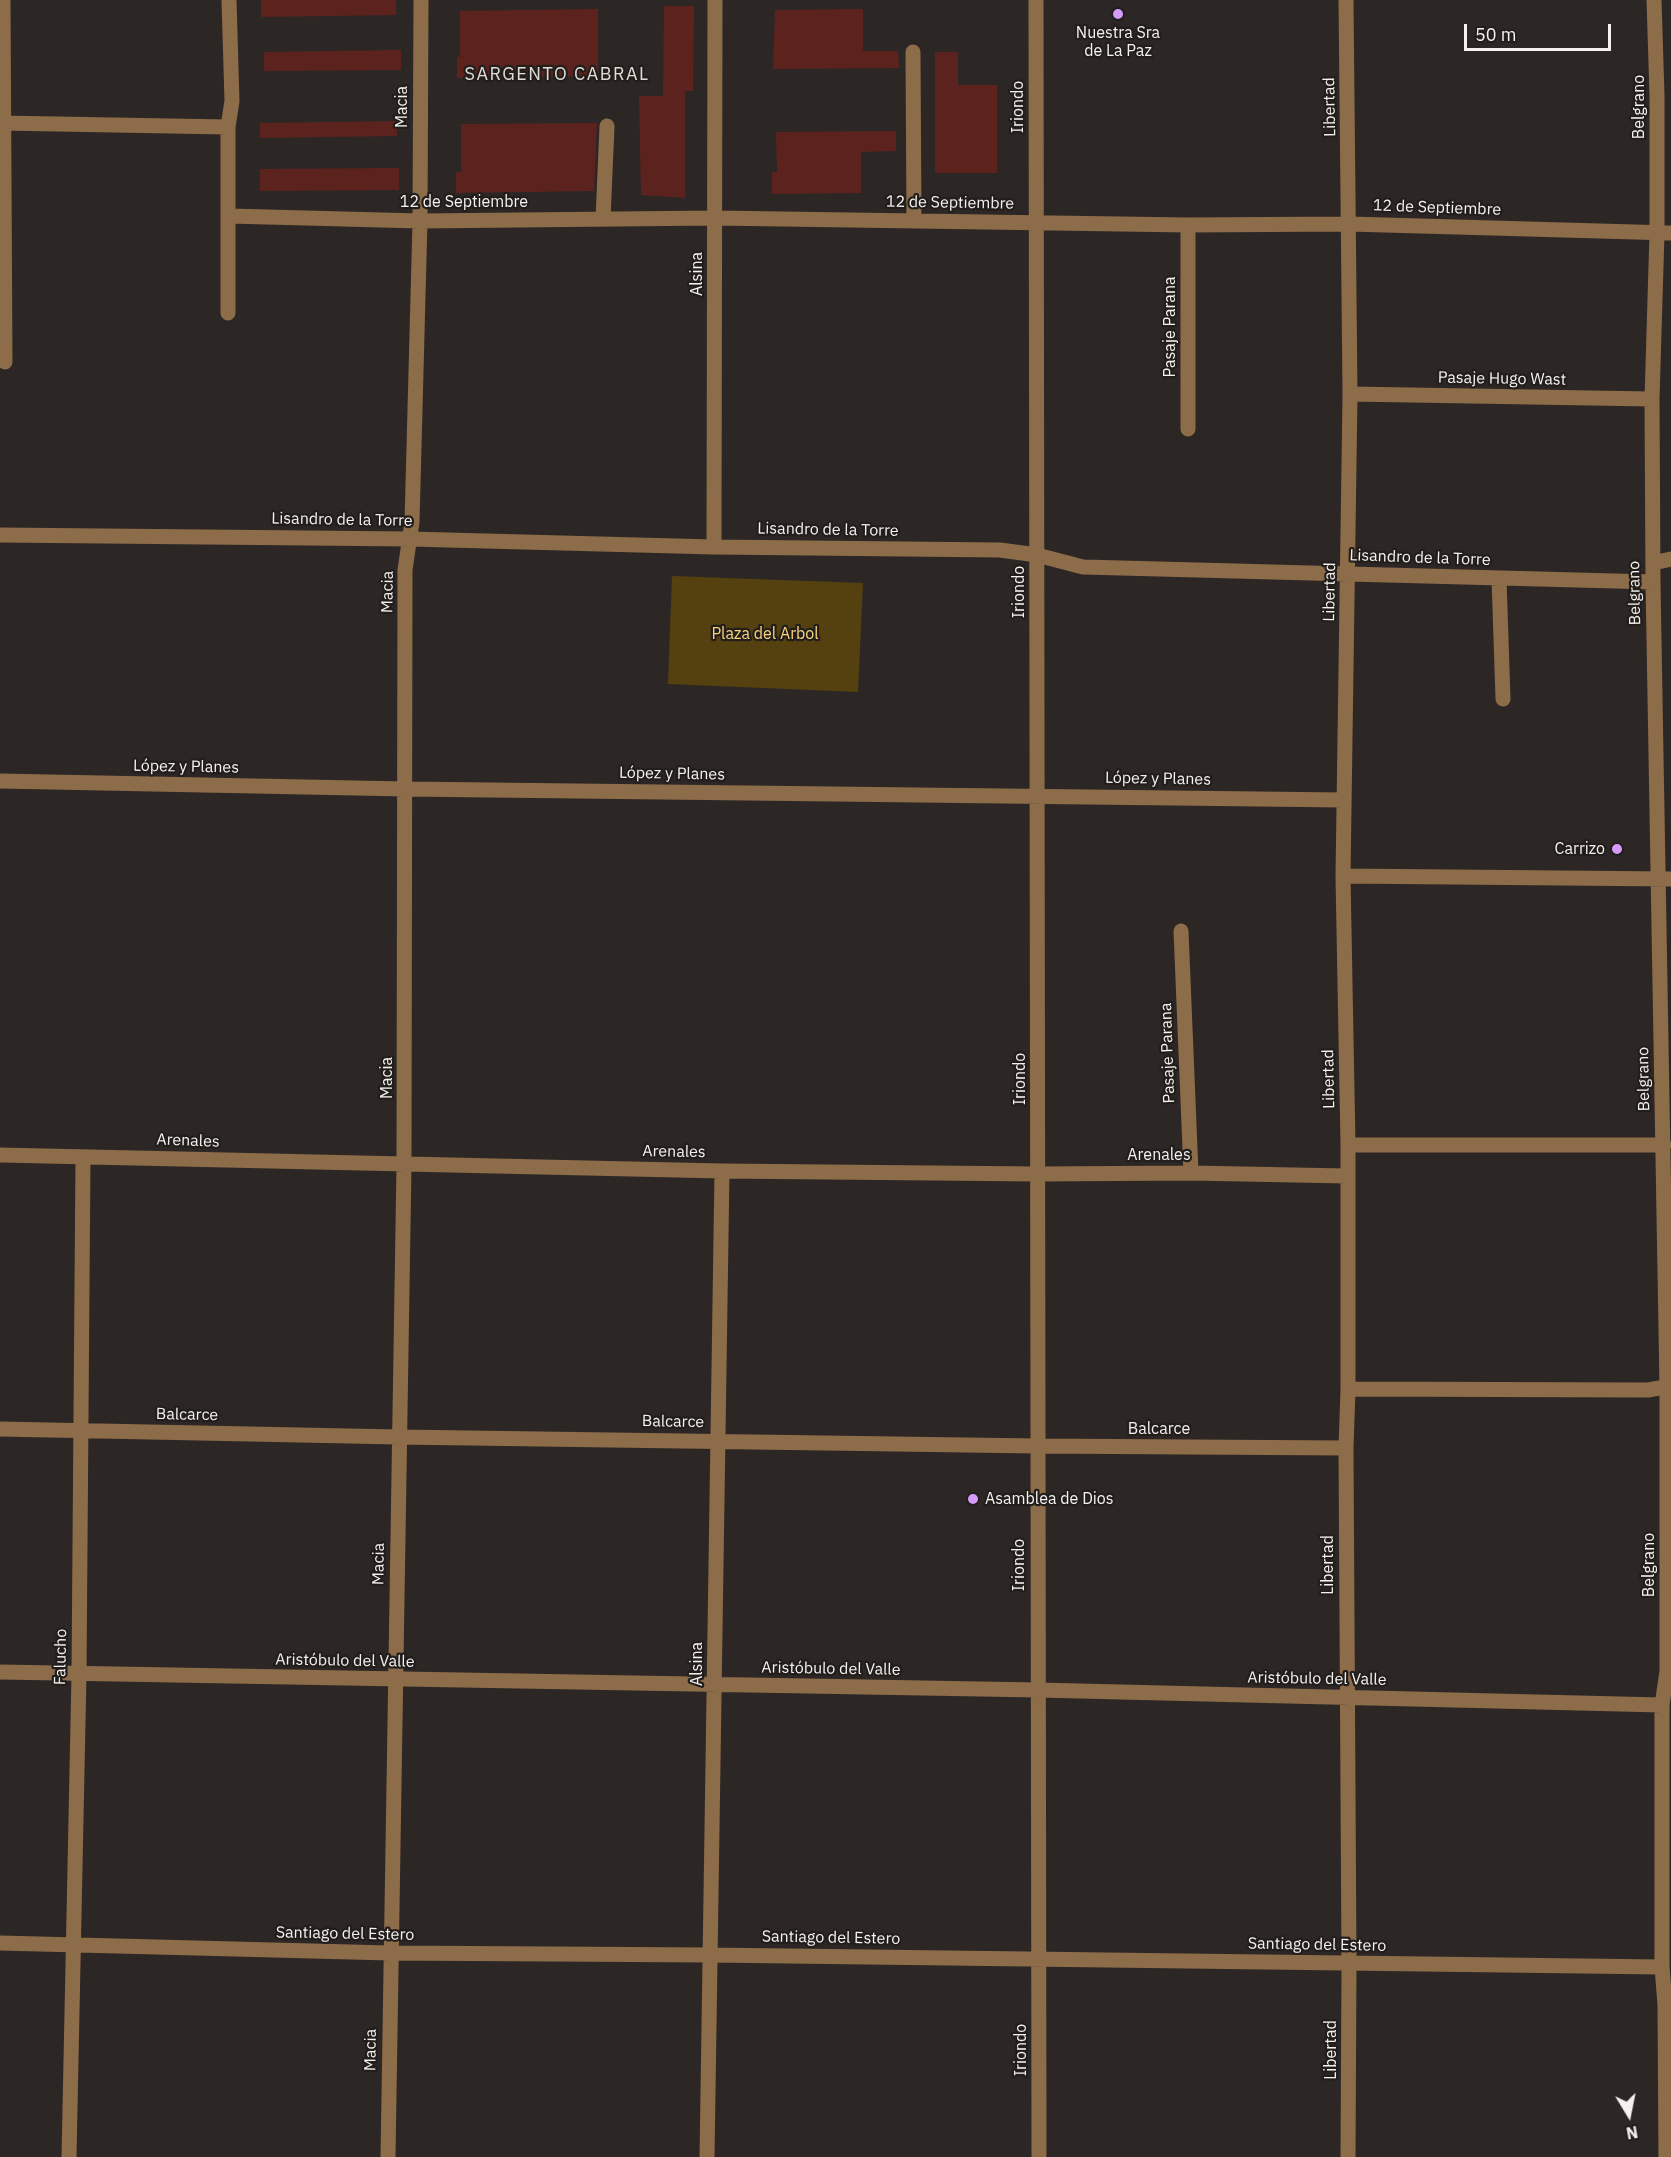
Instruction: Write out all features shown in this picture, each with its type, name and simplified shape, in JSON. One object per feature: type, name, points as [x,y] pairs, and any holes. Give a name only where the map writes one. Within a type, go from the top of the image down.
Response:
[{"type":"street","points":[[3,0],[5,362]]},
{"type":"street","points":[[228,313],[228,127],[232,101],[229,0]]},
{"type":"street","name":"Macia","points":[[388,2157],[404,1165],[405,570],[410,539],[420,221],[421,0]]},
{"type":"street","name":"Alsina","points":[[714,547],[715,0]]},
{"type":"street","name":"Iriondo","points":[[1036,0],[1039,2157]]},
{"type":"street","name":"Libertad","points":[[1346,0],[1350,394],[1343,876],[1348,1145],[1346,1448],[1348,2157]]},
{"type":"street","name":"Belgrano","points":[[1654,0],[1664,95],[1664,233],[1652,399],[1653,582],[1664,801],[1664,1145],[1669,1386],[1669,1671],[1662,1705],[1662,1967],[1665,2005],[1666,2157]]},
{"type":"street","points":[[913,52],[914,221]]},
{"type":"street","points":[[2,123],[228,127]]},
{"type":"street","points":[[603,219],[607,126]]},
{"type":"street","name":"12 de Septiembre","points":[[229,216],[420,221],[715,218],[1188,225],[1349,224],[1664,233]]},
{"type":"street","name":"Pasaje Parana","points":[[1188,225],[1188,429]]},
{"type":"street","name":"Pasaje Hugo Wast","points":[[1350,394],[1652,399]]},
{"type":"street","name":"Lisandro de la Torre","points":[[0,534],[1000,550],[1037,555],[1083,567],[1653,582]]},
{"type":"street","points":[[1653,563],[1671,560]]},
{"type":"street","points":[[1499,578],[1503,699]]},
{"type":"street","name":"López y Planes","points":[[0,781],[406,789],[1344,800]]},
{"type":"street","points":[[1343,876],[1664,878]]},
{"type":"street","name":"Pasaje Parana","points":[[1181,931],[1191,1173]]},
{"type":"street","points":[[1348,1145],[1664,1145]]},
{"type":"street","name":"Arenales","points":[[0,1155],[722,1171],[1347,1176]]},
{"type":"street","name":"Falucho","points":[[69,2157],[79,1674],[83,1157]]},
{"type":"street","name":"Alsina","points":[[707,2157],[716,1440],[722,1171]]},
{"type":"street","points":[[1348,1389],[1648,1390],[1669,1386]]},
{"type":"street","name":"Balcarce","points":[[0,1429],[399,1437],[1346,1448]]},
{"type":"street","name":"Aristóbulo del Valle","points":[[0,1672],[1038,1690],[1662,1705]]},
{"type":"street","name":"Santiago del Estero","points":[[0,1943],[390,1953],[1662,1967]]},
{"type":"green space","name":"Plaza del Arbol","points":[[672,576],[863,583],[858,692],[668,684]]},
{"type":"building","points":[[261,0],[396,0],[396,15],[261,17]]},
{"type":"building","points":[[664,6],[694,6],[693,91],[685,91],[685,198],[641,195],[639,96],[663,96]]},
{"type":"building","points":[[598,9],[598,76],[457,78],[457,57],[460,57],[460,11]]},
{"type":"building","points":[[863,9],[863,51],[898,51],[899,68],[773,69],[775,10]]},
{"type":"building","points":[[401,50],[401,70],[264,71],[264,52]]},
{"type":"building","points":[[935,52],[958,52],[958,85],[997,85],[997,173],[935,173]]},
{"type":"building","points":[[397,121],[397,136],[260,138],[260,123]]},
{"type":"building","points":[[597,123],[594,191],[456,193],[456,172],[461,172],[461,124]]},
{"type":"building","points":[[896,131],[896,151],[861,152],[861,193],[772,194],[772,172],[777,172],[776,132]]},
{"type":"building","points":[[399,168],[399,190],[260,191],[260,169]]},
{"type":"place","name":"Nuestra Sra de La Paz","points":[[1118,14]]},
{"type":"place","name":"Carrizo","points":[[1617,849]]},
{"type":"place","name":"Asamblea de Dios","points":[[973,1499]]},
{"type":"district","name":"SARGENTO CABRAL","points":[[557,75]]}]
